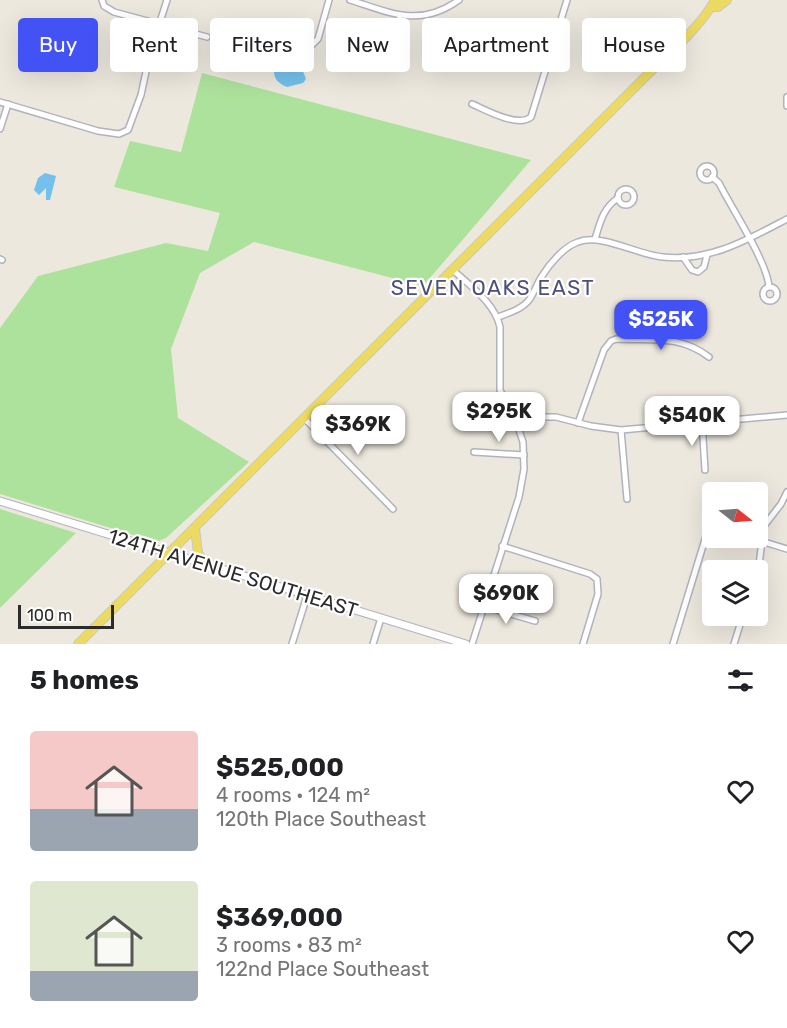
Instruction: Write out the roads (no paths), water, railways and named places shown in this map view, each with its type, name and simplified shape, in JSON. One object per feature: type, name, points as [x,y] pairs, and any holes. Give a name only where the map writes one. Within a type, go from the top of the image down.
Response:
[{"type":"main road","points":[[78,644],[306,419],[679,43],[713,4],[718,7],[727,0]]},
{"type":"main road","points":[[195,528],[198,553],[207,565]]},
{"type":"street","points":[[102,0],[104,6],[114,12],[135,18]]},
{"type":"street","points":[[161,18],[167,0]]},
{"type":"street","points":[[314,43],[318,39],[329,0]]},
{"type":"street","points":[[350,0],[400,16],[436,12],[459,0]]},
{"type":"street","points":[[472,104],[516,121],[527,121],[534,111],[567,0]]},
{"type":"street","points":[[198,34],[207,37]]},
{"type":"street","points":[[0,102],[110,134],[124,132],[130,127],[138,106],[147,72]]},
{"type":"street","points":[[787,97],[787,106]]},
{"type":"street","points":[[0,129],[8,104]]},
{"type":"street","points":[[712,177],[719,183],[768,275],[769,286]]},
{"type":"street","points":[[595,239],[604,212],[618,198]]},
{"type":"street","points":[[498,317],[512,312],[529,300],[546,270],[576,242],[595,239],[646,255],[683,258],[728,249],[787,219]]},
{"type":"street","points":[[683,258],[692,270],[698,272],[704,267],[707,255]]},
{"type":"street","points":[[453,270],[492,308],[498,317],[500,390],[517,424],[523,442],[524,455],[523,483],[472,644]]},
{"type":"street","points":[[578,423],[604,350],[611,341],[616,339],[671,340],[693,346],[710,357]]},
{"type":"street","points":[[517,424],[546,416],[603,428],[621,429],[787,415]]},
{"type":"street","points":[[306,419],[393,509]]},
{"type":"street","points":[[702,422],[705,470]]},
{"type":"street","points":[[621,429],[627,499]]},
{"type":"street","points":[[474,452],[524,455]]},
{"type":"street","points":[[768,519],[781,504],[787,492]]},
{"type":"street","name":"124TH AVENUE SOUTHEAST","points":[[0,501],[466,644]]},
{"type":"street","points":[[768,543],[787,549]]},
{"type":"street","points":[[502,546],[590,574],[597,579],[598,594],[584,644]]},
{"type":"street","points":[[673,644],[702,546]]},
{"type":"street","points":[[292,644],[307,596]]},
{"type":"street","points":[[484,606],[535,621]]},
{"type":"street","points":[[373,644],[381,618]]},
{"type":"street","points":[[734,644],[740,626]]},
{"type":"water","points":[[303,72],[306,79],[303,83],[287,87],[279,83],[274,73]]},
{"type":"water","points":[[45,173],[56,176],[50,200],[46,200],[46,188],[39,195],[34,190],[38,178]]},
{"type":"district","name":"SEVEN OAKS EAST","points":[[493,288]]}]
